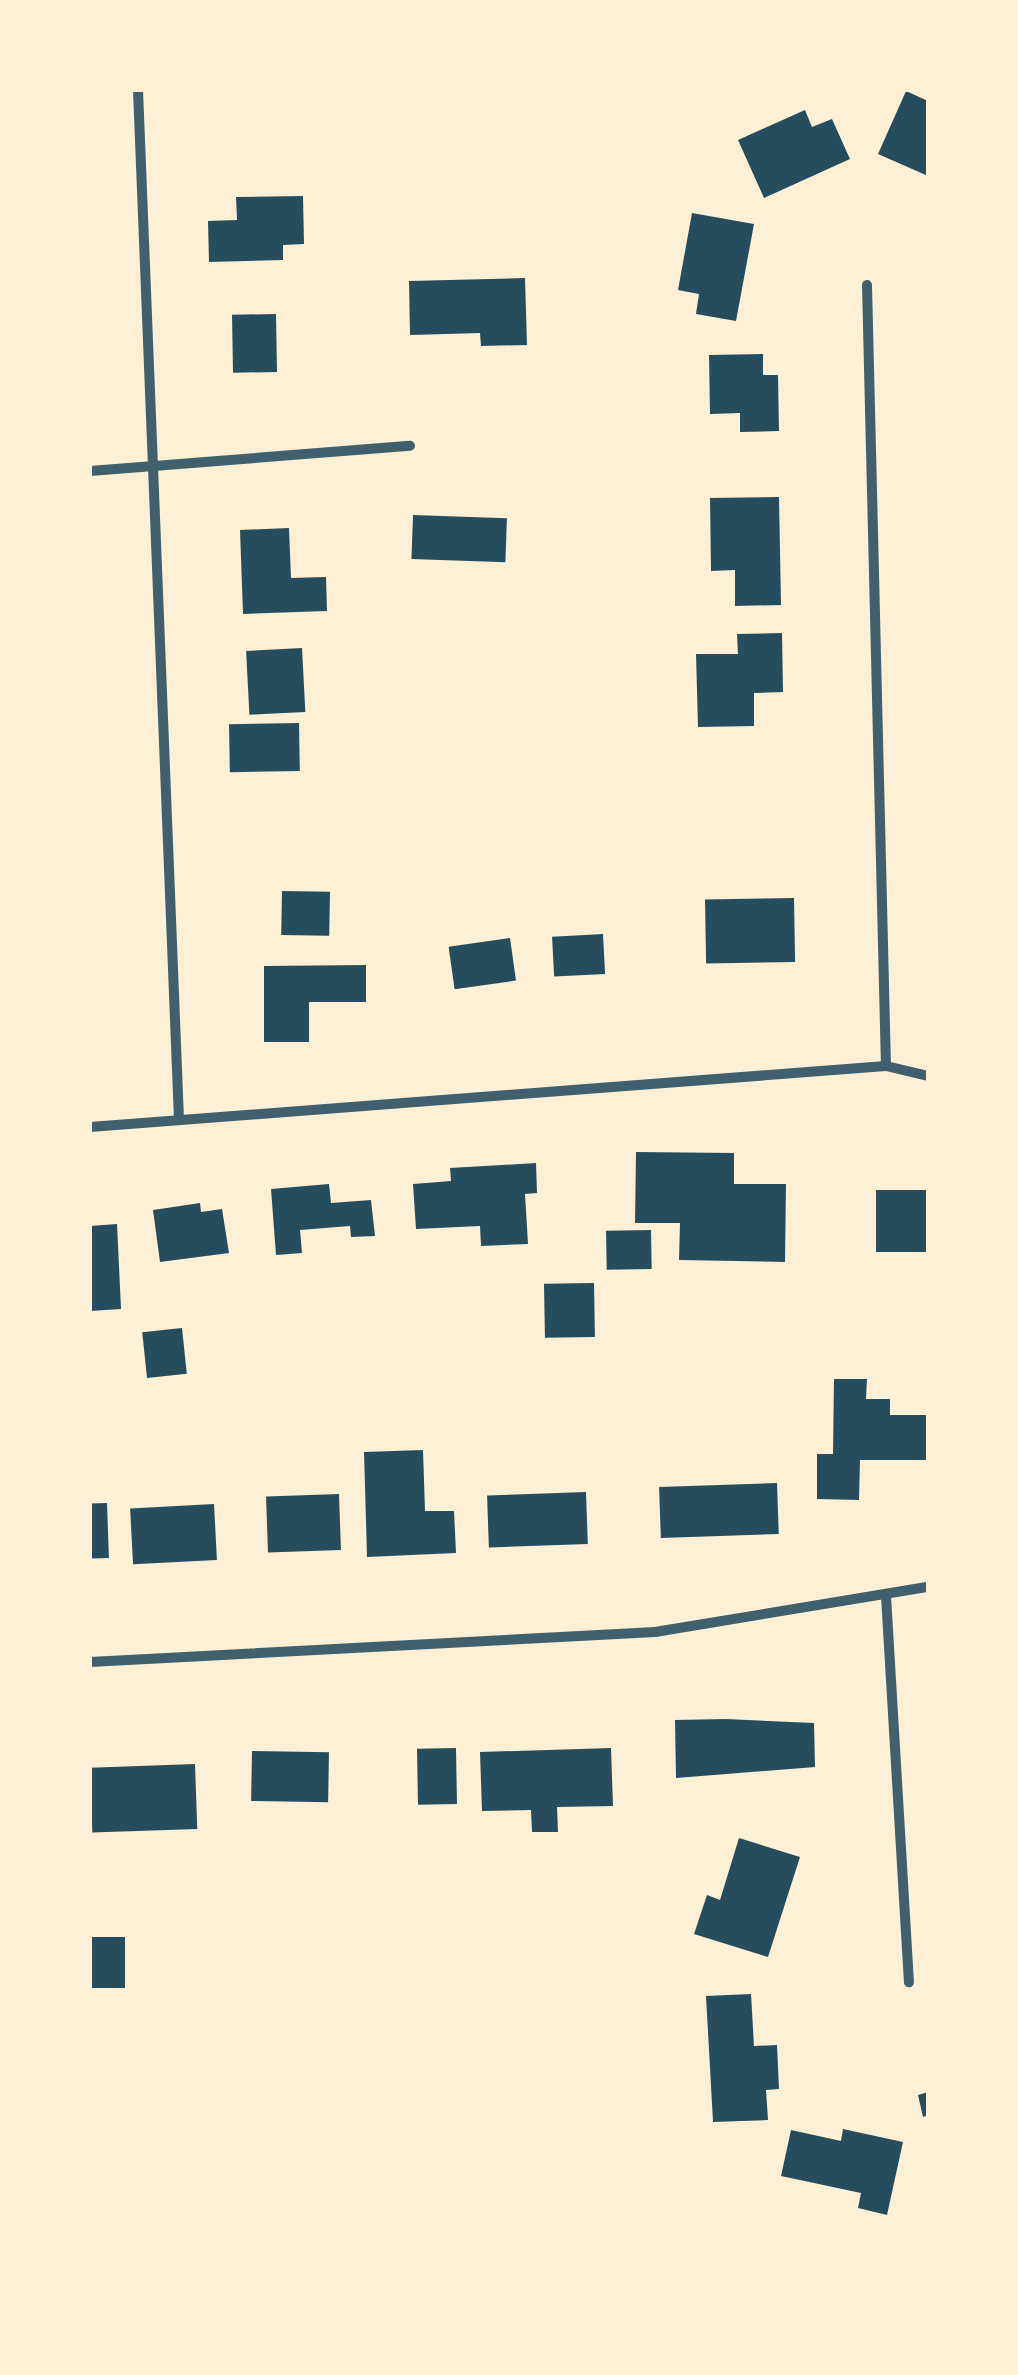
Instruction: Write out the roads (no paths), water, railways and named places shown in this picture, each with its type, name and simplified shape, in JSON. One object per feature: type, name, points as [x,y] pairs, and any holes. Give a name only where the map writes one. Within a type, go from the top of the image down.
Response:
[{"type":"street","points":[[138,90],[179,1118]]},
{"type":"street","points":[[868,286],[886,1066]]},
{"type":"street","points":[[90,471],[153,461],[410,446]]},
{"type":"street","points":[[90,1127],[886,1066],[928,1076]]},
{"type":"street","points":[[90,1662],[656,1632],[928,1587]]},
{"type":"street","points":[[886,1596],[908,1982]]}]
